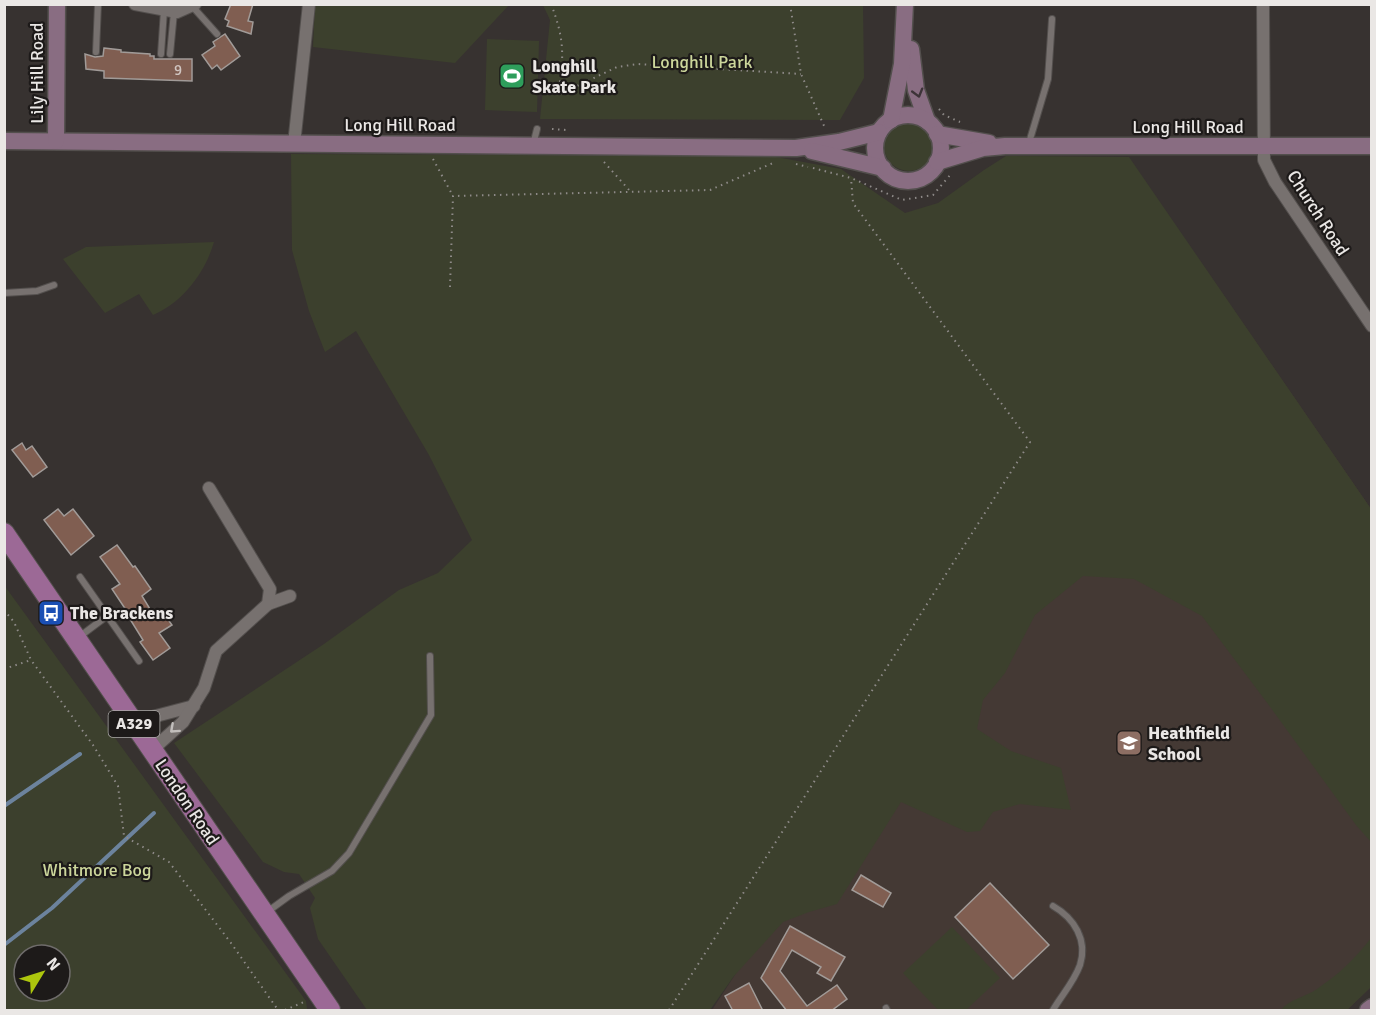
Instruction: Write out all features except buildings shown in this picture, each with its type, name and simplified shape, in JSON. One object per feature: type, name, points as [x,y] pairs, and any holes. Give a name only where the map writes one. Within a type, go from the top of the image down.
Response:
[{"type":"main road","name":"London Road","points":[[4,533],[330,1011]]},
{"type":"street","name":"Lily Hill Road","points":[[56,141],[57,4]]},
{"type":"street","points":[[135,4],[169,10],[194,5]]},
{"type":"street","points":[[294,144],[309,4]]},
{"type":"street","points":[[905,4],[900,82],[875,150],[878,163],[894,178],[912,181],[928,175],[938,162],[941,146],[916,90],[911,47],[905,22]]},
{"type":"street","points":[[1262,147],[1263,4]]},
{"type":"street","points":[[885,126],[909,116],[932,128]]},
{"type":"street","name":"Long Hill Road","points":[[794,155],[885,126]]},
{"type":"street","name":"Long Hill Road","points":[[932,128],[1005,146]]},
{"type":"street","name":"Long Hill Road","points":[[4,141],[426,145],[535,137],[590,146],[794,155],[832,154],[883,168]]},
{"type":"street","name":"Long Hill Road","points":[[938,162],[983,148],[1005,146],[1371,146]]},
{"type":"street","name":"Church Road","points":[[1262,147],[1264,160],[1279,187],[1371,326]]},
{"type":"street","points":[[209,488],[270,589],[268,604]]},
{"type":"street","points":[[152,750],[183,722],[194,706],[204,688],[216,651],[268,604],[290,596]]},
{"type":"street","points":[[133,722],[194,706]]},
{"type":"street","points":[[1368,1011],[1371,1007]]},
{"type":"lane","points":[[96,52],[98,4]]},
{"type":"lane","points":[[194,5],[217,33]]},
{"type":"lane","points":[[169,10],[170,54]]},
{"type":"lane","points":[[161,54],[169,10]]},
{"type":"lane","points":[[1028,146],[1048,79],[1052,19]]},
{"type":"lane","points":[[4,293],[37,291],[54,285]]},
{"type":"lane","points":[[80,577],[138,661]]},
{"type":"lane","points":[[76,639],[107,616]]},
{"type":"lane","points":[[264,914],[332,871],[349,853],[431,715],[430,656]]},
{"type":"lane","points":[[1053,906],[1068,917],[1077,928],[1081,937],[1083,954],[1079,967],[1053,1011]]},
{"type":"path","points":[[551,4],[561,30],[563,50],[558,95],[617,67],[638,63],[801,74]]},
{"type":"path","points":[[790,4],[801,74],[828,136]]},
{"type":"path","points":[[936,106],[944,115],[962,123]]},
{"type":"path","points":[[426,145],[453,196],[450,287]]},
{"type":"path","points":[[590,146],[631,192]]},
{"type":"path","points":[[794,155],[902,200],[933,195],[947,177],[955,171]]},
{"type":"path","points":[[453,196],[710,190],[781,160]]},
{"type":"path","points":[[669,1011],[1030,442],[853,203],[851,178]]},
{"type":"path","points":[[4,610],[15,622],[31,660],[93,745],[118,786],[124,836],[170,862],[231,943],[278,1011]]},
{"type":"path","points":[[4,669],[31,660]]},
{"type":"path","points":[[285,1011],[298,1006],[318,992]]},
{"type":"shaded area","name":"Heathfield School","points":[[1200,261],[1371,509],[1371,987],[1347,1010],[712,1010]]},
{"type":"green space","points":[[315,4],[509,5],[455,63],[313,47]]},
{"type":"green space","name":"Longhill Park","points":[[543,5],[863,5],[864,78],[840,120],[540,119],[550,20]]},
{"type":"green space","name":"Longhill Skate Park","points":[[487,39],[539,41],[537,112],[485,110]]},
{"type":"green space","points":[[904,121],[914,121],[927,128],[934,141],[934,151],[927,164],[914,171],[904,171],[895,167],[888,160],[884,151],[884,141],[888,132],[895,125]]},
{"type":"green space","points":[[291,154],[771,156],[841,169],[905,213],[938,203],[1006,156],[1129,157],[1371,509],[1371,842],[1356,825],[1202,616],[1134,579],[1083,576],[1035,615],[1005,673],[983,700],[977,729],[1011,751],[1061,768],[1071,810],[1020,804],[993,812],[980,831],[967,832],[901,802],[837,904],[783,922],[734,976],[710,1010],[367,1010],[318,939],[310,908],[315,898],[299,874],[284,872],[263,862],[174,743],[324,644],[399,590],[438,573],[472,540],[429,455],[356,331],[325,352],[309,311],[292,250]]},
{"type":"green space","points":[[214,242],[205,265],[191,285],[174,302],[153,315],[139,294],[105,313],[63,259],[86,247]]},
{"type":"green space","name":"Whitmore Bog","points":[[4,585],[306,1001],[307,1009],[5,1010]]},
{"type":"green space","points":[[952,927],[1000,978],[966,1010],[938,1010],[903,973]]},
{"type":"green space","points":[[1371,938],[1371,987],[1347,1010],[1281,1010],[1288,1003],[1313,992],[1333,977],[1353,960]]},
{"type":"waterway","points":[[4,806],[80,754]]},
{"type":"waterway","points":[[4,945],[52,908],[154,813]]},
{"type":"place","name":"Longhill Skate Park","points":[[512,76]]},
{"type":"place","name":"The Brackens","points":[[51,613]]},
{"type":"place","name":"Heathfield School","points":[[1129,743]]}]
